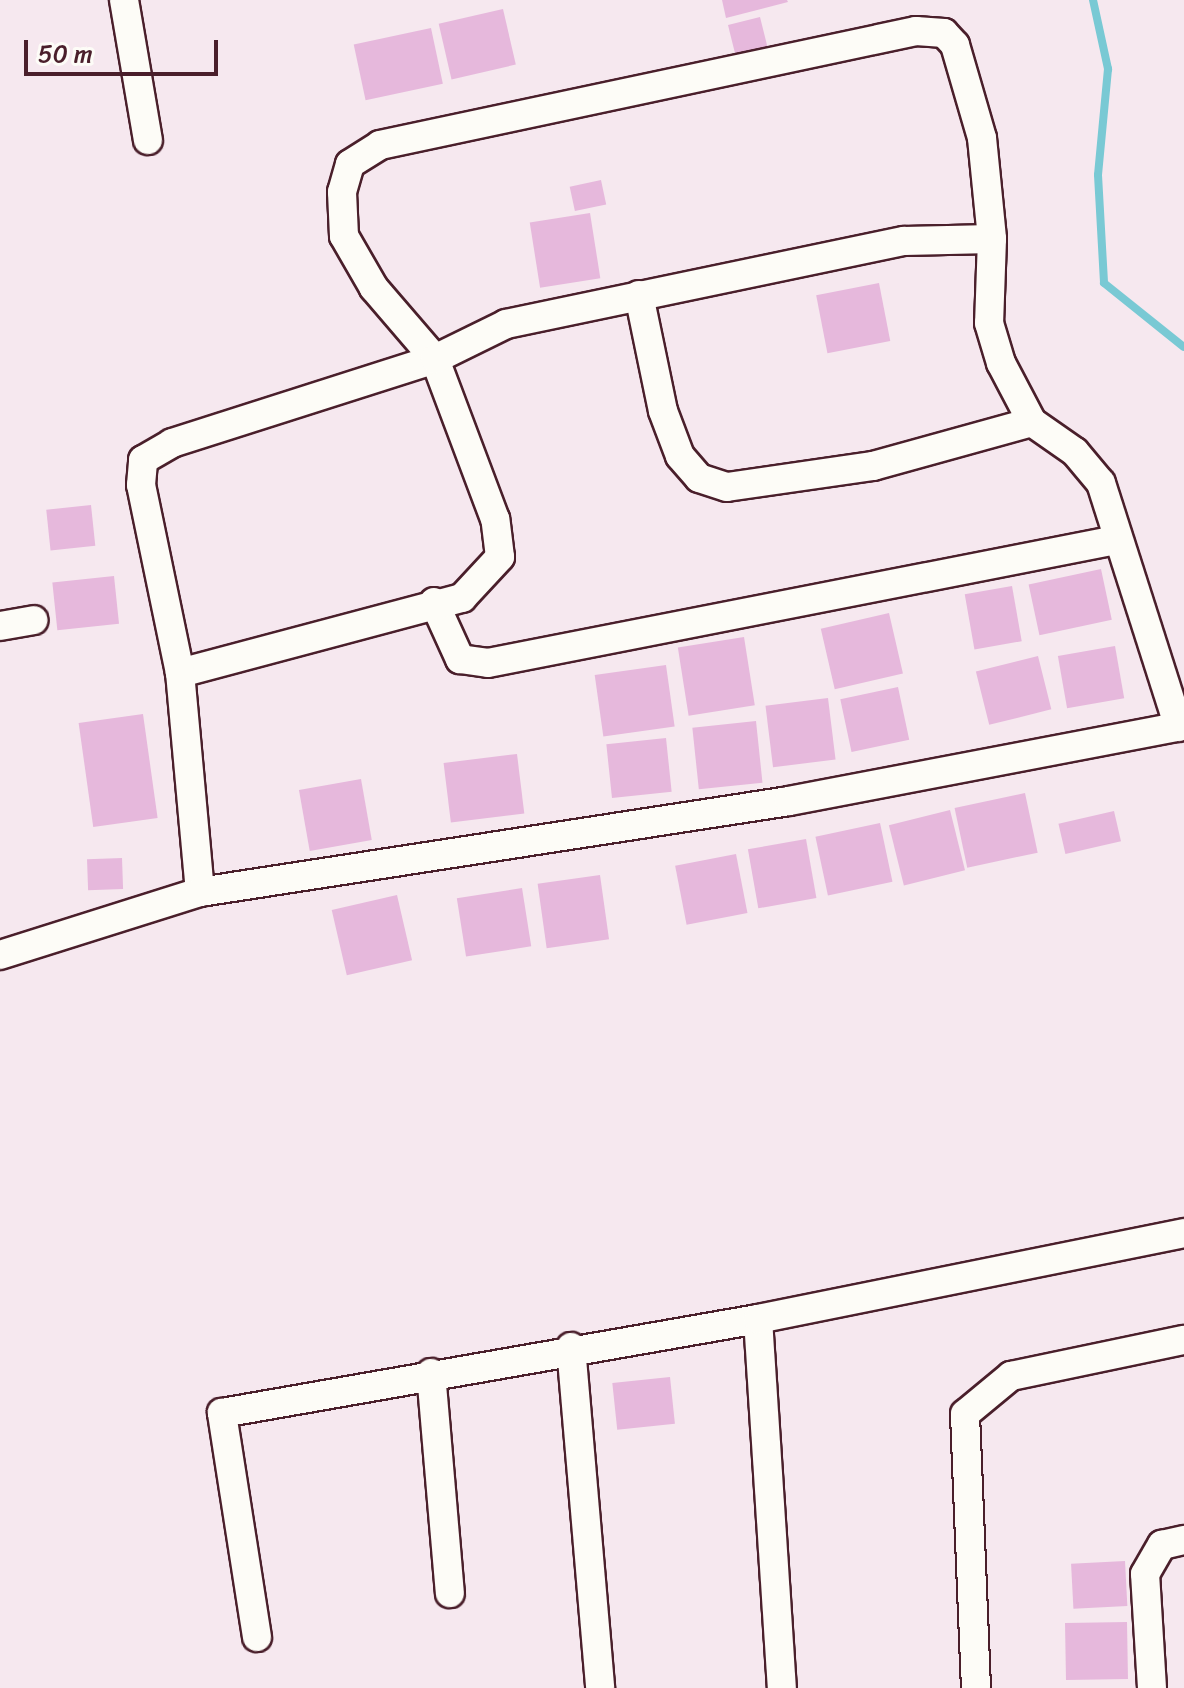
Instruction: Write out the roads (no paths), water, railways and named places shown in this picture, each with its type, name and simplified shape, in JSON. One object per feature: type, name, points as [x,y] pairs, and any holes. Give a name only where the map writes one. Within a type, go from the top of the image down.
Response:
[{"type":"street","points":[[124,0],[148,140]]},
{"type":"street","points":[[0,955],[200,892],[789,801],[1182,726],[1116,540],[1101,483],[1075,452],[1032,422],[989,323],[992,239],[982,138],[955,45],[944,33],[916,31],[380,145],[350,164],[342,192],[344,236],[374,288],[435,359],[495,519],[500,557],[462,598],[434,602],[180,673]]},
{"type":"street","points":[[200,892],[180,673],[141,485],[143,460],[172,443],[435,359],[506,324],[904,241],[992,239]]},
{"type":"street","points":[[639,295],[663,411],[680,456],[699,478],[727,487],[873,466],[1032,422]]},
{"type":"street","points":[[434,602],[460,659],[488,663],[1116,540]]},
{"type":"street","points":[[0,626],[33,620]]},
{"type":"street","points":[[257,1637],[222,1413],[571,1347],[758,1319],[1184,1233]]},
{"type":"street","points":[[758,1319],[782,1688]]},
{"type":"street","points":[[976,1688],[965,1414],[1011,1376],[1184,1340]]},
{"type":"street","points":[[571,1347],[600,1688]]},
{"type":"street","points":[[431,1373],[450,1593]]},
{"type":"street","points":[[1152,1688],[1145,1574],[1162,1545],[1184,1540]]},
{"type":"waterway","points":[[1093,0],[1108,69],[1098,175],[1104,283],[1184,347]]}]
